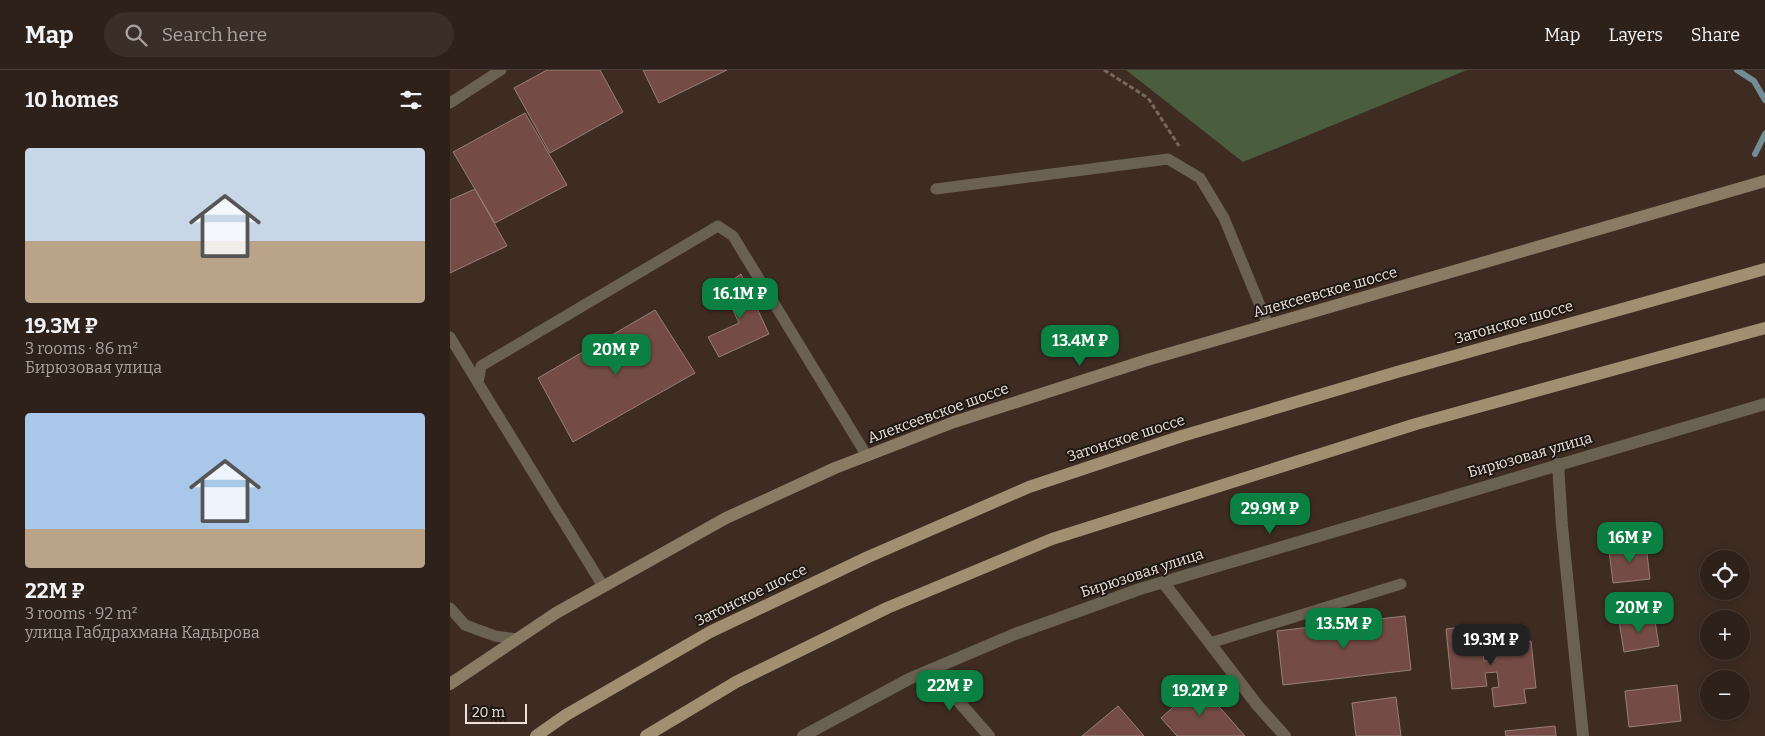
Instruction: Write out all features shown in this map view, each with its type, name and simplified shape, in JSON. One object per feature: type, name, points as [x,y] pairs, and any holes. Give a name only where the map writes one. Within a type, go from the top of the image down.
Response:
[{"type":"main road","name":"Алексеевское шоссе","points":[[450,684],[556,613],[726,518],[867,456],[954,422],[1147,360],[1765,181]]},
{"type":"main road","name":"Затонское шоссе","points":[[536,736],[566,715],[710,632],[868,557],[1030,488],[1182,436],[1397,372],[1765,269]]},
{"type":"main road","points":[[646,736],[736,682],[861,621],[1052,539],[1416,424],[1765,328]]},
{"type":"street","name":"Бирюзовая улица","points":[[803,736],[831,719],[932,670],[1015,634],[1163,582],[1765,404]]},
{"type":"street","points":[[1558,464],[1562,526],[1583,736]]},
{"type":"street","points":[[1163,582],[1258,706],[1285,736]]},
{"type":"street","points":[[932,670],[989,736]]},
{"type":"lane","points":[[450,103],[501,70]]},
{"type":"lane","points":[[936,189],[1168,159],[1200,178],[1224,218],[1268,325]]},
{"type":"lane","points":[[478,382],[481,366],[718,226],[734,236],[867,456]]},
{"type":"lane","points":[[450,337],[603,586]]},
{"type":"lane","points":[[1210,643],[1401,584]]},
{"type":"lane","points":[[450,608],[465,625],[495,636],[517,639]]},
{"type":"path","points":[[1104,70],[1148,98],[1184,154]]},
{"type":"green space","points":[[1126,70],[1467,70],[1243,162]]},
{"type":"building","points":[[547,70],[600,70],[623,112],[550,153],[514,88]]},
{"type":"building","points":[[643,70],[727,70],[659,103]]},
{"type":"building","points":[[525,113],[567,185],[495,223],[453,152]]},
{"type":"building","points":[[475,189],[507,246],[450,273],[450,200]]},
{"type":"building","points":[[741,274],[769,334],[719,357],[708,337],[739,323],[722,287]]},
{"type":"building","points":[[655,310],[695,373],[573,442],[538,378]]},
{"type":"building","points":[[1646,545],[1650,579],[1613,583],[1609,550]]},
{"type":"building","points":[[1654,615],[1659,646],[1624,652],[1619,621]]},
{"type":"building","points":[[1405,616],[1411,670],[1283,685],[1277,631]]},
{"type":"building","points":[[1480,625],[1484,661],[1496,660],[1495,645],[1531,641],[1536,688],[1524,689],[1526,703],[1494,707],[1492,688],[1499,687],[1497,672],[1485,673],[1487,686],[1452,689],[1446,629]]},
{"type":"building","points":[[1199,684],[1245,736],[1177,736],[1161,718]]},
{"type":"building","points":[[1677,685],[1681,721],[1629,727],[1625,691]]},
{"type":"building","points":[[1396,697],[1401,736],[1356,736],[1352,703]]},
{"type":"building","points":[[1118,706],[1144,736],[1082,736]]},
{"type":"building","points":[[1555,726],[1556,736],[1506,736],[1505,731]]},
{"type":"waterway","points":[[1737,70],[1754,81],[1765,100]]},
{"type":"waterway","points":[[1755,154],[1765,134]]}]
